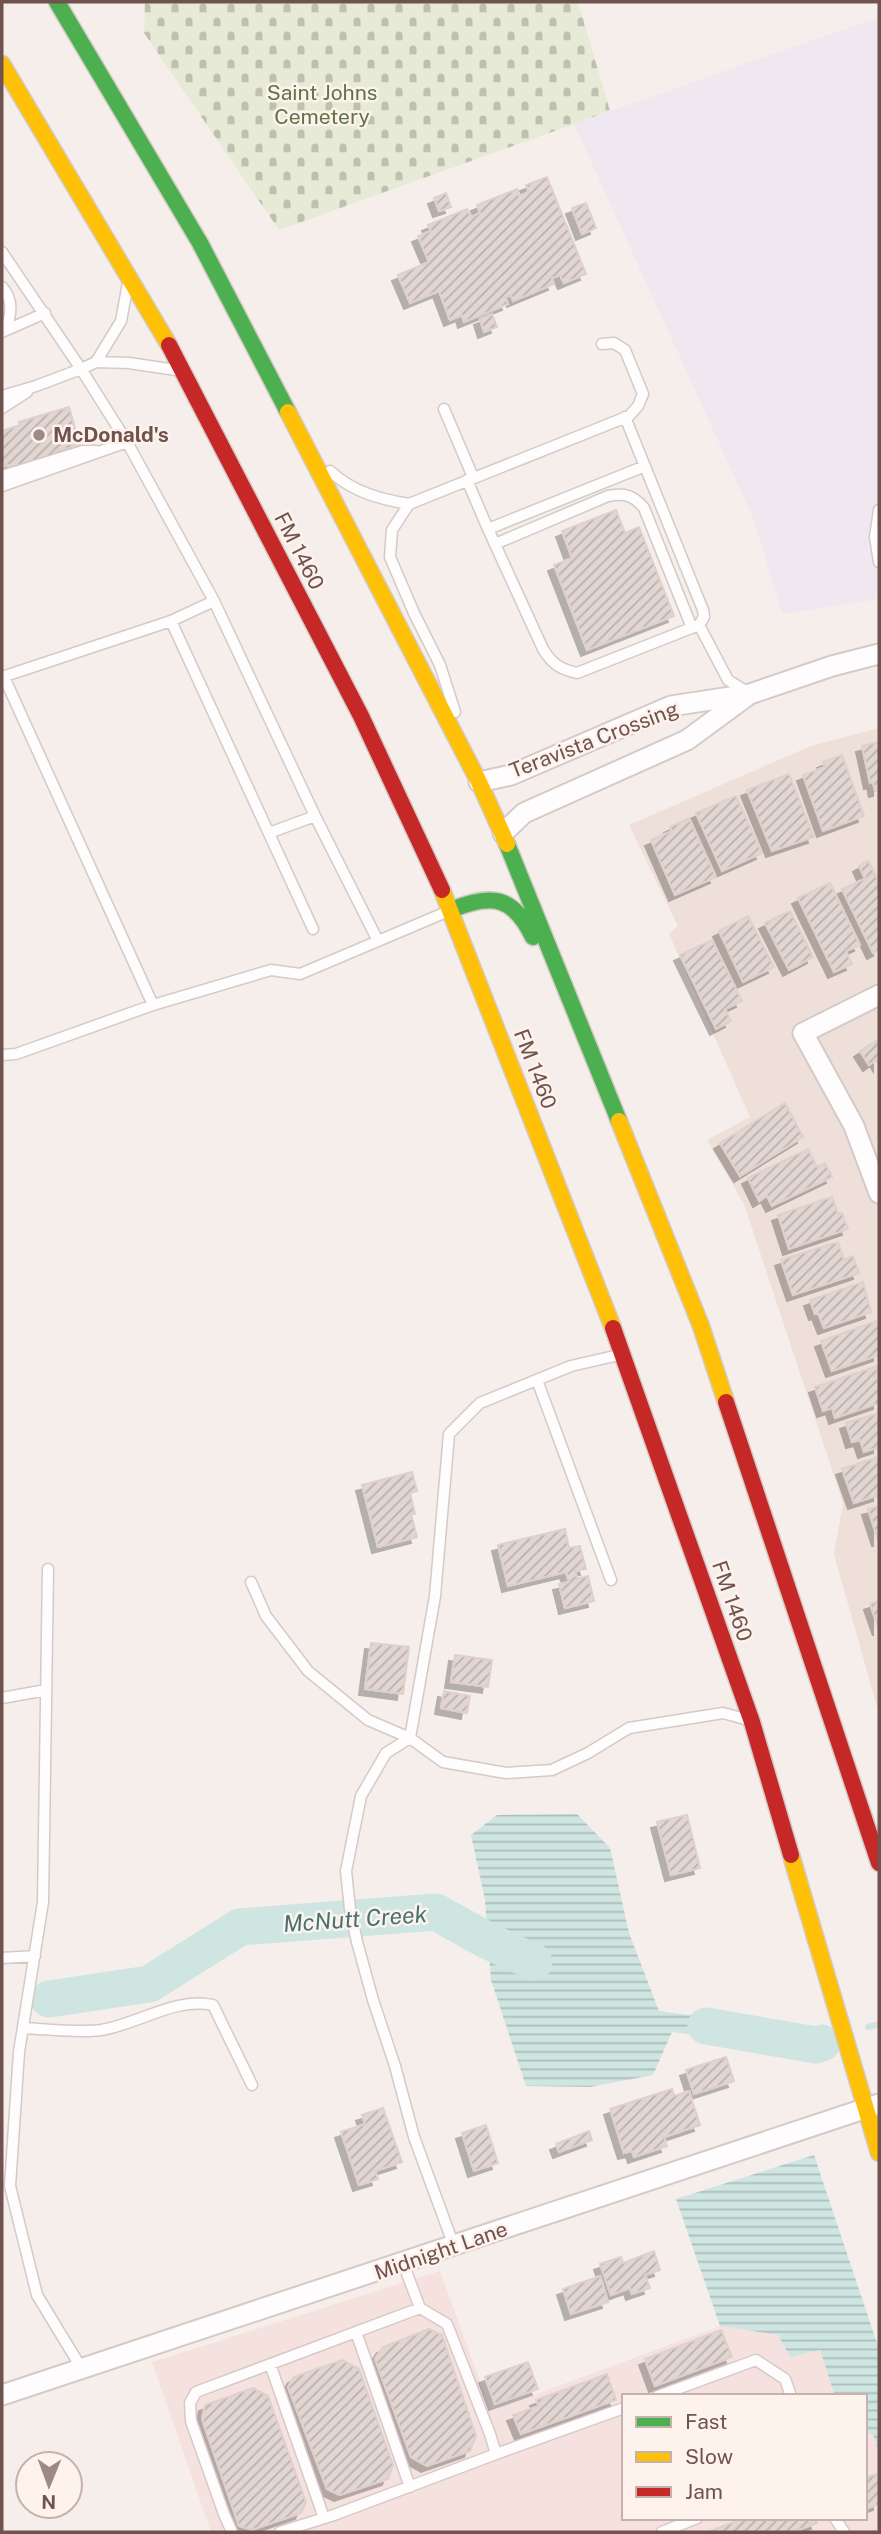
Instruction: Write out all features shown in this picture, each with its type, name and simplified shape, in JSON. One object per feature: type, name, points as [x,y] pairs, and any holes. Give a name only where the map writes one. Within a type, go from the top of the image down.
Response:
[{"type":"main road","points":[[57,2],[200,243],[503,833],[701,1326],[879,1863]]},
{"type":"main road","name":"FM 1460","points":[[2,64],[157,321],[361,716],[451,910],[623,1354],[752,1722],[873,2106],[879,2153]]},
{"type":"main road","points":[[451,910],[475,900],[500,901],[518,911],[570,1000]]},
{"type":"street","name":"Teravista Crossing","points":[[479,782],[511,775],[671,706],[750,694],[832,666],[879,654]]},
{"type":"street","name":"Teravista Crossing","points":[[503,833],[524,813],[687,740],[750,694]]},
{"type":"street","points":[[879,995],[803,1033],[854,1126],[879,1193]]},
{"type":"street","name":"Midnight Lane","points":[[2,2395],[873,2106]]},
{"type":"lane","points":[[2,252],[45,313],[127,442],[214,601],[315,816],[379,942]]},
{"type":"lane","points":[[96,362],[121,321],[130,276]]},
{"type":"lane","points":[[2,287],[6,291],[12,312],[4,331]]},
{"type":"lane","points":[[4,331],[45,313]]},
{"type":"lane","points":[[461,748],[454,705],[440,665],[390,557],[391,530],[409,504],[625,417],[638,406],[643,394],[625,350],[614,343],[602,344]]},
{"type":"lane","points":[[2,396],[36,386],[96,362],[129,363],[183,372]]},
{"type":"lane","points":[[2,408],[36,386]]},
{"type":"lane","points":[[444,409],[488,529],[543,649],[550,661],[561,669],[577,673],[696,627],[705,617],[625,417]]},
{"type":"lane","points":[[2,486],[127,442]]},
{"type":"lane","points":[[2,476],[83,451],[104,452]]},
{"type":"lane","points":[[309,453],[338,479],[359,491],[409,504]]},
{"type":"lane","points":[[488,529],[645,466]]},
{"type":"lane","points":[[495,544],[608,496],[635,496],[644,508],[696,627],[728,680],[750,694]]},
{"type":"lane","points":[[879,510],[875,537],[879,562]]},
{"type":"lane","points":[[153,1005],[3,677],[171,621],[214,601]]},
{"type":"lane","points":[[171,621],[313,929]]},
{"type":"lane","points":[[269,833],[315,816]]},
{"type":"lane","points":[[2,1055],[16,1054],[153,1005],[271,970],[300,974],[451,910]]},
{"type":"lane","points":[[454,2246],[414,2137],[357,1942],[346,1871],[361,1796],[386,1753],[410,1738],[435,1596],[449,1434],[480,1403],[570,1366],[623,1354]]},
{"type":"lane","points":[[537,1380],[611,1580]]},
{"type":"lane","points":[[48,1569],[43,1902],[19,2052],[10,2186],[37,2295],[82,2369]]},
{"type":"lane","points":[[251,1582],[266,1616],[308,1671],[368,1720],[410,1738],[443,1762],[506,1773],[552,1770],[588,1753],[629,1728],[723,1713],[752,1722]]},
{"type":"lane","points":[[2,1698],[46,1690]]},
{"type":"lane","points":[[2,1958],[35,1956]]},
{"type":"lane","points":[[23,2028],[99,2030],[183,2004],[199,2002],[213,2005],[252,2085]]},
{"type":"lane","points":[[403,2263],[421,2308],[447,2324],[496,2454]]},
{"type":"lane","points":[[232,2532],[223,2514],[191,2421],[190,2403],[196,2392],[421,2308]]},
{"type":"lane","points":[[356,2332],[410,2487]]},
{"type":"lane","points":[[662,2394],[756,2360],[785,2379],[790,2394]]},
{"type":"lane","points":[[270,2364],[324,2518]]},
{"type":"lane","points":[[280,2532],[622,2409]]},
{"type":"lane","points":[[662,2532],[692,2520]]},
{"type":"shaded area","points":[[879,17],[879,599],[782,614],[754,520],[574,124]]},
{"type":"shaded area","points":[[879,728],[879,1714],[834,1554],[843,1503],[744,1204],[707,1140],[750,1117],[669,934],[678,926],[629,825],[811,746]]},
{"type":"shaded area","points":[[440,2271],[491,2411],[720,2326],[778,2335],[820,2349],[834,2394],[622,2394],[622,2520],[867,2520],[867,2433],[873,2433],[879,2453],[879,2532],[211,2532],[152,2362]]},
{"type":"green space","name":"Saint Johns Cemetery","points":[[145,2],[578,2],[610,111],[279,230],[144,33]]},
{"type":"water","points":[[577,1814],[610,1848],[629,1933],[659,2011],[749,2023],[757,2041],[672,2032],[653,2075],[590,2087],[526,2086],[491,1980],[485,1900],[471,1835],[497,1815]]},
{"type":"water","points":[[814,2155],[879,2349],[879,2453],[873,2434],[867,2433],[867,2394],[834,2394],[820,2350],[790,2357],[778,2335],[720,2326],[676,2199]]},
{"type":"building","points":[[547,177],[586,274],[564,283],[560,275],[552,278],[554,284],[513,301],[511,295],[505,297],[508,304],[464,322],[462,315],[450,320],[439,291],[410,303],[398,275],[429,262],[418,236],[431,231],[428,225],[467,209],[471,217],[480,213],[477,205],[517,189],[519,196],[529,192],[526,185]]},
{"type":"building","points":[[446,193],[451,207],[439,211],[434,198]]},
{"type":"building","points":[[586,203],[596,228],[582,234],[572,208]]},
{"type":"building","points":[[492,314],[497,327],[484,332],[480,319]]},
{"type":"building","name":"McDonald's","points":[[69,407],[80,446],[55,451],[56,454],[9,468],[8,465],[2,467],[2,431],[20,425],[19,422]]},
{"type":"building","points":[[616,510],[625,533],[639,527],[674,616],[587,650],[554,565],[572,558],[562,531]]},
{"type":"building","points":[[879,742],[879,790],[875,791],[873,782],[870,783],[862,746]]},
{"type":"building","points":[[842,755],[864,816],[823,831],[803,775],[825,767],[823,762]]},
{"type":"building","points":[[789,774],[814,837],[772,851],[747,790]]},
{"type":"building","points":[[736,796],[762,853],[722,871],[696,813]]},
{"type":"building","points":[[689,818],[716,877],[675,895],[651,840],[672,831],[670,827]]},
{"type":"building","points":[[868,861],[875,874],[865,879],[859,866]]},
{"type":"building","points":[[875,874],[879,883],[879,950],[873,953],[842,889]]},
{"type":"building","points":[[830,883],[860,945],[846,951],[852,964],[834,972],[798,898]]},
{"type":"building","points":[[790,911],[813,957],[789,970],[765,923]]},
{"type":"building","points":[[748,916],[774,967],[743,982],[719,931]]},
{"type":"building","points":[[712,940],[742,1001],[725,1009],[731,1021],[716,1029],[680,955]]},
{"type":"building","points":[[879,1039],[879,1065],[876,1060],[869,1065],[860,1051]]},
{"type":"building","points":[[785,1103],[803,1137],[740,1176],[720,1143]]},
{"type":"building","points":[[808,1149],[817,1167],[825,1163],[832,1177],[772,1206],[767,1196],[759,1201],[748,1178]]},
{"type":"building","points":[[832,1197],[838,1214],[842,1213],[848,1229],[789,1249],[778,1215]]},
{"type":"building","points":[[838,1242],[844,1260],[853,1256],[859,1273],[793,1295],[781,1260]]},
{"type":"building","points":[[863,1282],[871,1312],[824,1328],[810,1300]]},
{"type":"building","points":[[876,1321],[879,1329],[879,1355],[832,1371],[821,1341]]},
{"type":"building","points":[[877,1366],[879,1403],[835,1418],[832,1408],[823,1411],[815,1387]]},
{"type":"building","points":[[879,1413],[879,1447],[864,1452],[860,1440],[852,1442],[846,1423]]},
{"type":"building","points":[[879,1457],[879,1495],[854,1503],[842,1469]]},
{"type":"building","points":[[412,1472],[417,1491],[410,1493],[415,1514],[411,1514],[417,1537],[378,1547],[362,1485]]},
{"type":"building","points":[[879,1506],[879,1540],[878,1540],[868,1509]]},
{"type":"building","points":[[565,1529],[569,1548],[580,1546],[586,1569],[575,1571],[577,1579],[588,1576],[594,1601],[565,1608],[559,1584],[569,1582],[566,1572],[508,1586],[498,1545]]},
{"type":"building","points":[[879,1601],[879,1630],[870,1604]]},
{"type":"building","points":[[371,1643],[409,1647],[403,1694],[365,1689]]},
{"type":"building","points":[[455,1655],[492,1660],[488,1687],[451,1682]]},
{"type":"building","points":[[444,1691],[470,1696],[467,1713],[441,1708]]},
{"type":"building","points":[[687,1815],[700,1868],[671,1875],[657,1822]]},
{"type":"building","points":[[726,2057],[734,2081],[694,2094],[686,2070]]},
{"type":"building","points":[[672,2089],[674,2096],[689,2091],[700,2125],[664,2137],[667,2146],[634,2157],[632,2151],[624,2153],[610,2109]]},
{"type":"building","points":[[383,2108],[402,2162],[375,2171],[378,2179],[359,2185],[341,2132],[365,2124],[362,2115]]},
{"type":"building","points":[[486,2125],[498,2163],[474,2171],[462,2133]]},
{"type":"building","points":[[589,2131],[592,2140],[559,2152],[556,2144]]},
{"type":"building","points":[[654,2251],[660,2270],[645,2275],[650,2288],[632,2294],[630,2288],[611,2295],[600,2264],[621,2257],[623,2263]]},
{"type":"building","points":[[600,2276],[608,2302],[571,2314],[563,2289]]},
{"type":"building","points":[[429,2329],[442,2335],[476,2436],[470,2451],[427,2466],[411,2457],[375,2359],[383,2347]]},
{"type":"building","points":[[721,2330],[732,2357],[655,2386],[645,2359]]},
{"type":"building","points":[[342,2360],[359,2369],[393,2465],[388,2479],[340,2495],[327,2489],[288,2387],[294,2377]]},
{"type":"building","points":[[528,2362],[538,2389],[495,2404],[485,2377]]},
{"type":"building","points":[[607,2374],[616,2400],[521,2434],[513,2415],[539,2406],[536,2400]]},
{"type":"building","points":[[253,2388],[268,2396],[306,2502],[301,2513],[252,2530],[239,2526],[202,2419],[205,2405]]},
{"type":"building","points":[[879,2473],[879,2504],[867,2508],[867,2477]]},
{"type":"building","points":[[739,2520],[816,2520],[817,2523],[793,2532],[708,2532]]},
{"type":"waterway","name":"McNutt Creek","points":[[49,1999],[149,1984],[240,1927],[436,1912],[488,1941],[534,1962]]},
{"type":"waterway","name":"McNutt Creek","points":[[868,2027],[879,2024]]},
{"type":"waterway","name":"McNutt Creek","points":[[706,2026],[816,2045],[822,2043]]},
{"type":"traffic: fast","points":[[57,2],[200,243],[288,412]]},
{"type":"traffic: fast","points":[[507,844],[619,1121]]},
{"type":"traffic: fast","points":[[451,910],[478,901],[500,902],[518,913],[533,937]]},
{"type":"traffic: slow","points":[[2,64],[169,345]]},
{"type":"traffic: slow","points":[[288,412],[479,782],[507,844]]},
{"type":"traffic: slow","points":[[442,890],[613,1328]]},
{"type":"traffic: slow","points":[[619,1121],[701,1326],[726,1402]]},
{"type":"traffic: slow","points":[[791,1855],[879,2153]]},
{"type":"traffic: jam","points":[[169,345],[361,716],[442,890]]},
{"type":"traffic: jam","points":[[613,1328],[752,1722],[791,1855]]},
{"type":"traffic: jam","points":[[726,1402],[879,1863]]},
{"type":"place","name":"McDonald's","points":[[39,435]]}]
